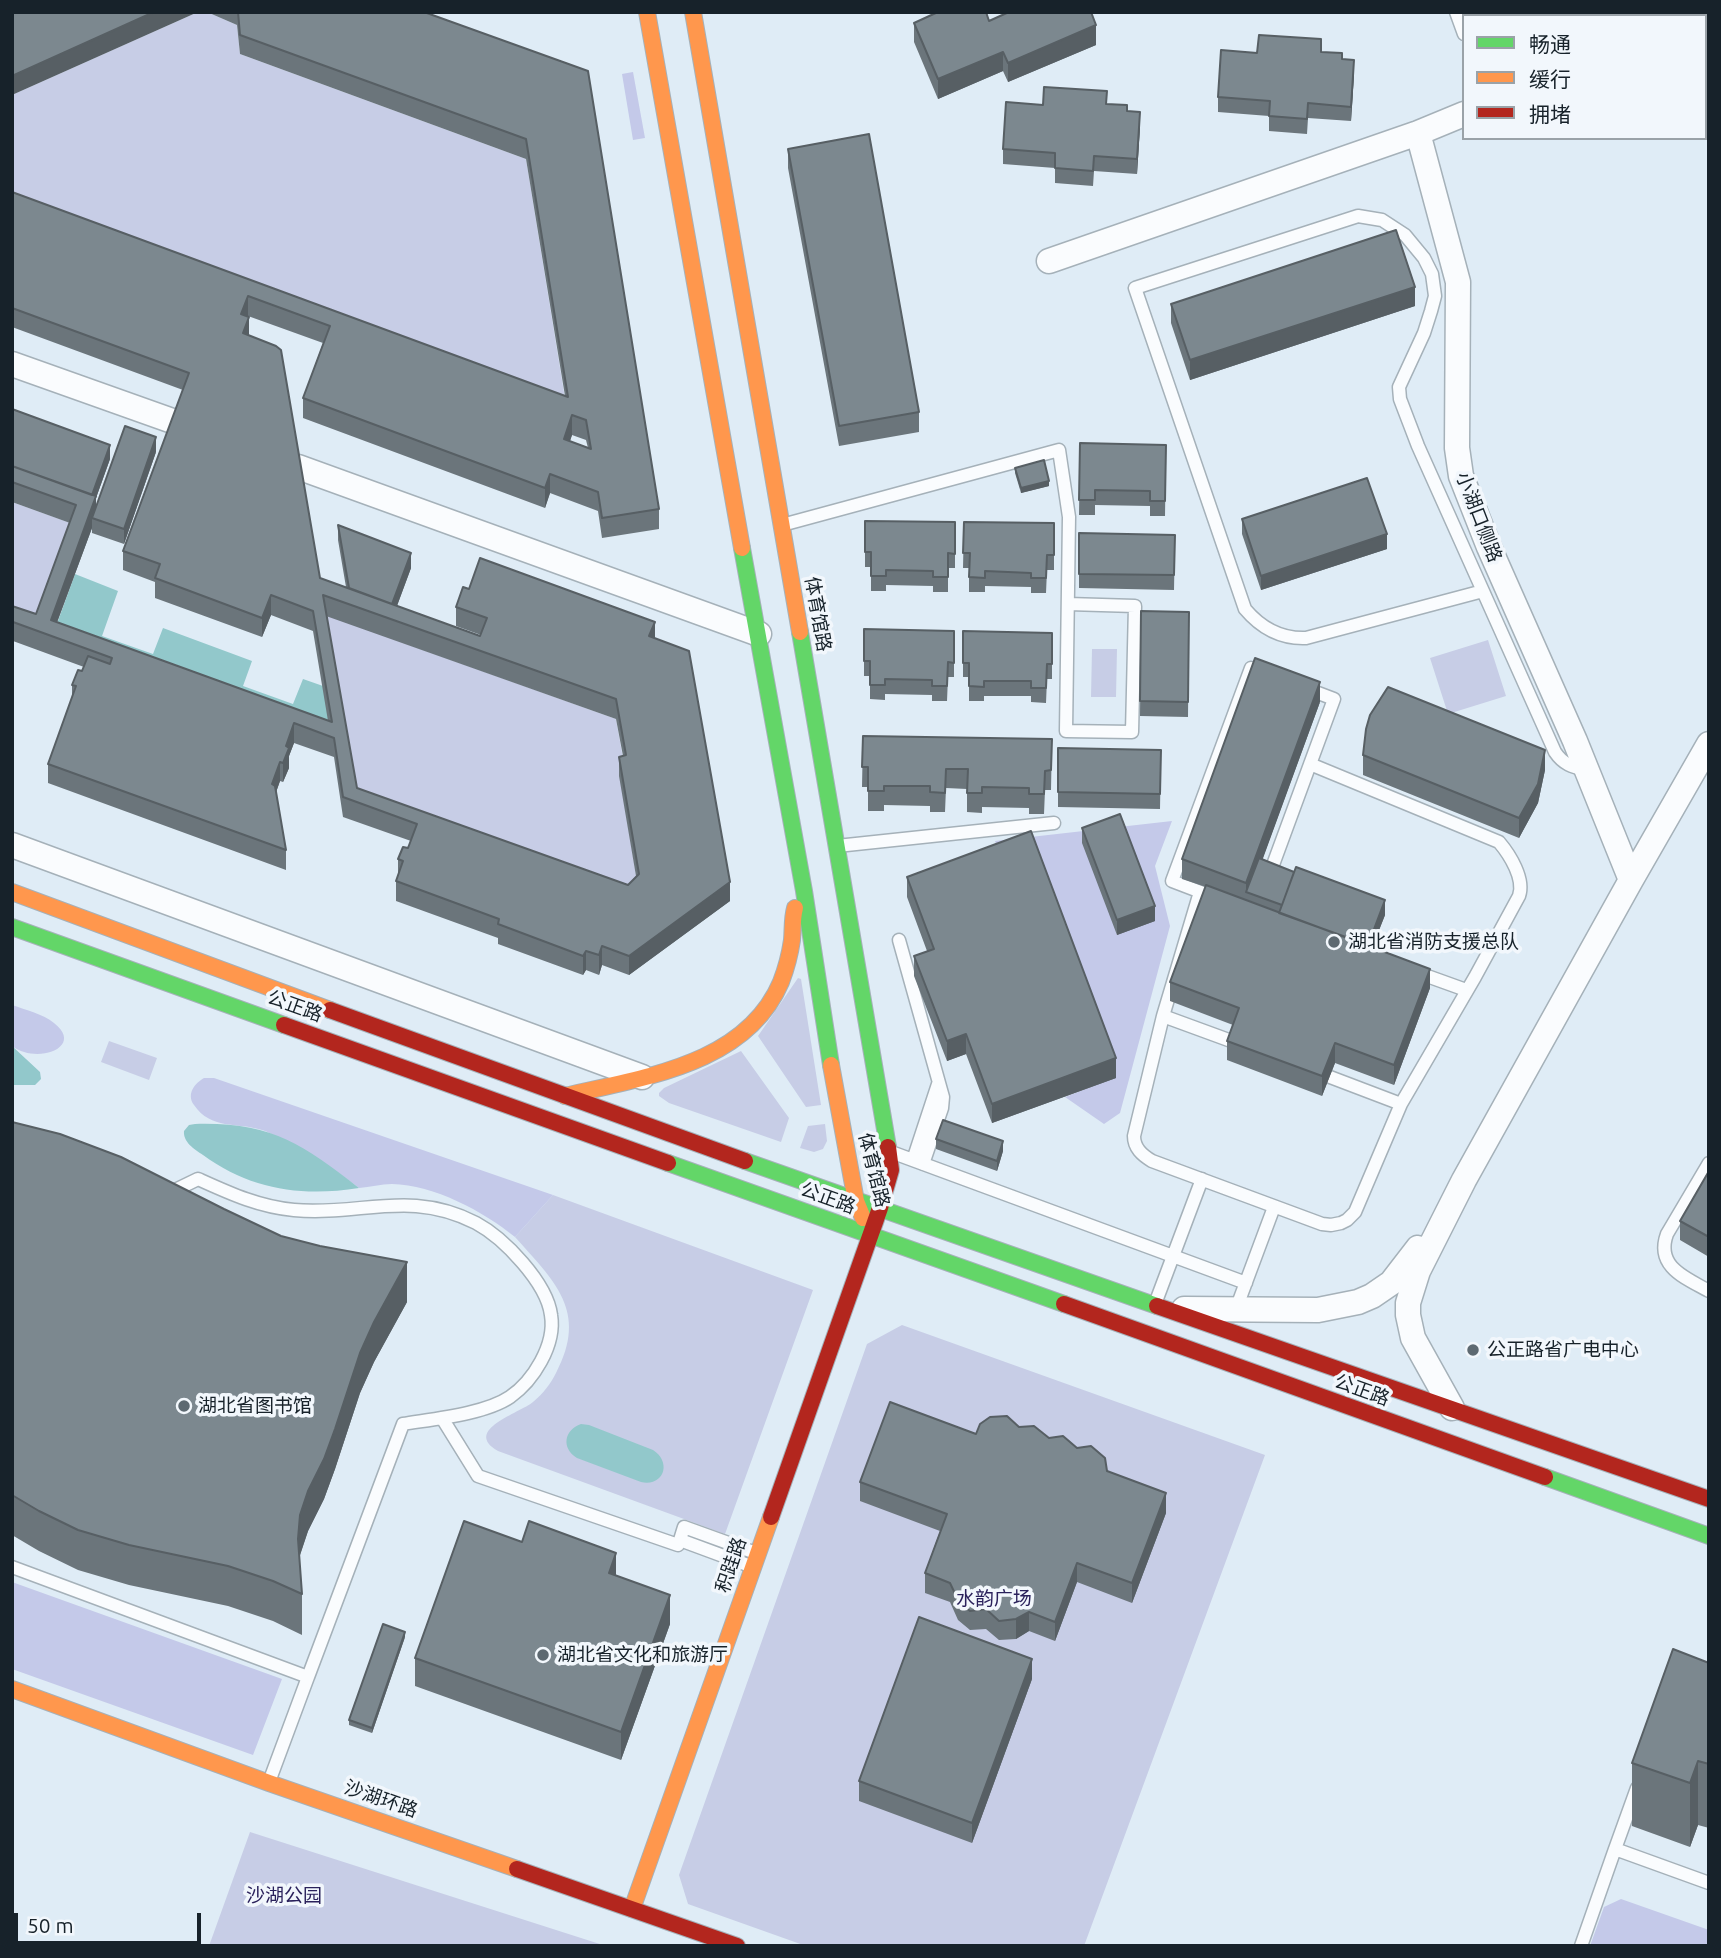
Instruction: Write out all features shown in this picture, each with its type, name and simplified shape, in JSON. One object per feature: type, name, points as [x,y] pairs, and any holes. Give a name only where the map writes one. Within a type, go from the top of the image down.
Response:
[{"type":"main road","name":"体育馆路","points":[[647,12],[803,886],[838,1110],[856,1201],[871,1236]]},
{"type":"main road","name":"体育馆路","points":[[693,12],[891,1170],[871,1236]]},
{"type":"main road","points":[[565,1096],[677,1068],[713,1054],[743,1034],[763,1014],[774,998],[791,945],[793,913],[803,886]]},
{"type":"main road","name":"公正路","points":[[12,892],[856,1201],[1709,1499]]},
{"type":"main road","name":"公正路","points":[[12,927],[1709,1536]]},
{"type":"main road","name":"积跬路","points":[[632,1909],[871,1236]]},
{"type":"main road","name":"沙湖环路","points":[[12,1689],[269,1783],[737,1946]]},
{"type":"street","points":[[1049,261],[1418,133],[1462,115]]},
{"type":"street","name":"小湖口侧路","points":[[1418,133],[1458,282],[1457,448],[1461,476],[1631,880]]},
{"type":"street","points":[[12,364],[177,424]]},
{"type":"street","points":[[298,467],[758,634]]},
{"type":"street","points":[[1452,1408],[1413,1338],[1408,1303],[1418,1271],[1464,1180],[1709,744]]},
{"type":"street","points":[[12,845],[642,1077]]},
{"type":"street","points":[[1162,1307],[1318,1310],[1359,1302],[1391,1283],[1464,1180]]},
{"type":"lane","points":[[1456,12],[1462,28]]},
{"type":"lane","points":[[1483,591],[1306,638],[1284,637],[1253,619],[1245,609],[1135,288],[1358,216],[1382,220],[1405,235],[1417,247],[1432,274],[1435,296],[1424,332],[1399,387],[1400,399],[1418,446],[1483,591],[1555,752],[1564,763],[1586,769]]},
{"type":"lane","points":[[781,525],[1059,450],[1069,517],[1066,731],[1132,732],[1135,606],[1068,604]]},
{"type":"lane","points":[[1222,900],[1172,881],[1251,668],[1275,677]]},
{"type":"lane","points":[[1270,873],[1334,699],[1298,685]]},
{"type":"lane","points":[[1200,892],[1163,1016],[1134,1136],[1137,1149],[1152,1161],[1322,1224],[1331,1225],[1347,1220],[1355,1212],[1401,1104],[1522,888],[1504,848],[1492,837],[1310,764]]},
{"type":"lane","points":[[837,846],[1054,823]]},
{"type":"lane","points":[[899,940],[943,1103],[918,1162]]},
{"type":"lane","points":[[1406,968],[1466,990]]},
{"type":"lane","points":[[1163,1016],[1234,1042]]},
{"type":"lane","points":[[1329,1077],[1401,1104]]},
{"type":"lane","points":[[887,1151],[1246,1283]]},
{"type":"lane","points":[[1709,1163],[1663,1245],[1663,1255],[1670,1265],[1709,1292]]},
{"type":"lane","points":[[1162,1307],[1173,1257],[1202,1179]]},
{"type":"lane","points":[[152,1201],[198,1180],[248,1201],[294,1210],[398,1205],[435,1208],[478,1224],[492,1234],[521,1262],[537,1283],[549,1304],[552,1317],[548,1344],[530,1377],[521,1389],[509,1398],[496,1405],[402,1424],[269,1783]]},
{"type":"lane","points":[[1236,1310],[1274,1207]]},
{"type":"lane","points":[[442,1418],[478,1476],[678,1545],[680,1540],[756,1560]]},
{"type":"lane","points":[[12,1567],[308,1677]]},
{"type":"lane","points":[[1581,1946],[1641,1776]]},
{"type":"lane","points":[[1615,1849],[1709,1883]]},
{"type":"green space","points":[[198,12],[207,12],[237,25],[240,54],[526,159],[568,417],[12,212],[12,95]]},
{"type":"green space","points":[[12,502],[76,525],[36,634],[12,625]]},
{"type":"green space","points":[[323,614],[616,719],[626,775],[620,777],[639,893],[357,808]]},
{"type":"green space","points":[[1488,640],[1506,696],[1448,714],[1430,658]]},
{"type":"green space","points":[[1092,649],[1117,649],[1116,697],[1091,697]]},
{"type":"green space","points":[[798,978],[801,979],[821,1105],[806,1107],[758,1036]]},
{"type":"green space","points":[[109,1041],[157,1058],[149,1080],[101,1062]]},
{"type":"green space","points":[[741,1051],[789,1118],[781,1142],[669,1103],[659,1096],[664,1088]]},
{"type":"green space","points":[[825,1124],[827,1141],[823,1149],[814,1152],[800,1148],[808,1126]]},
{"type":"green space","points":[[553,1195],[813,1290],[725,1534],[498,1451],[489,1443],[486,1436],[490,1429],[533,1402],[543,1392],[554,1377],[565,1351],[569,1332],[568,1314],[562,1298],[554,1283],[515,1237]]},
{"type":"green space","name":"水韵广场","points":[[902,1325],[1265,1455],[1084,1946],[806,1946],[688,1904],[679,1875],[867,1344]]},
{"type":"green space","name":"沙湖公园","points":[[250,1832],[606,1946],[209,1946]]},
{"type":"shaded area","points":[[633,72],[645,138],[633,140],[622,74]]},
{"type":"shaded area","points":[[75,574],[118,591],[102,636],[153,654],[163,628],[252,661],[243,686],[293,704],[303,679],[323,686],[332,742],[51,640]]},
{"type":"shaded area","points":[[1172,821],[1155,866],[1170,926],[1120,1113],[1104,1124],[1065,1097],[1116,1077],[1002,861],[995,841]]},
{"type":"shaded area","points":[[12,1005],[54,1023],[62,1032],[64,1039],[61,1046],[54,1051],[33,1054],[12,1046]]},
{"type":"shaded area","points":[[12,1046],[40,1072],[41,1079],[35,1085],[12,1085]]},
{"type":"shaded area","points":[[204,1078],[214,1078],[553,1195],[515,1237],[473,1209],[441,1194],[408,1185],[359,1188],[326,1165],[269,1133],[208,1118],[194,1105],[191,1097],[195,1086]]},
{"type":"shaded area","points":[[189,1125],[245,1127],[284,1138],[320,1159],[359,1188],[297,1191],[258,1183],[240,1176],[221,1167],[190,1145],[185,1139],[184,1131]]},
{"type":"shaded area","points":[[581,1424],[653,1450],[659,1455],[664,1467],[660,1477],[649,1483],[641,1482],[577,1458],[568,1449],[567,1440],[571,1430]]},
{"type":"shaded area","points":[[12,1582],[282,1679],[253,1755],[12,1669]]},
{"type":"shaded area","points":[[1621,1899],[1709,1930],[1709,1946],[1590,1946],[1604,1907]]},
{"type":"building","points":[[12,12],[154,12],[12,76]]},
{"type":"building","points":[[238,12],[424,12],[588,71],[659,509],[602,518],[598,492],[550,474],[545,488],[303,398],[330,326],[248,296],[241,314],[249,317],[243,333],[281,350],[320,578],[480,636],[487,618],[456,607],[463,587],[469,589],[480,558],[655,622],[649,636],[689,651],[730,882],[629,956],[602,946],[599,955],[586,951],[583,956],[498,924],[499,919],[396,881],[403,861],[398,859],[403,847],[408,848],[417,824],[343,797],[334,738],[294,723],[286,746],[289,748],[283,763],[280,762],[272,784],[275,786],[286,850],[48,764],[76,686],[72,685],[78,670],[82,671],[88,656],[110,664],[112,658],[13,622],[12,624],[12,606],[36,614],[76,505],[12,482],[12,466],[96,496],[51,620],[332,722],[313,611],[271,595],[262,618],[155,578],[160,564],[123,551],[189,373],[12,308],[12,192],[568,397],[526,139],[240,35]],"holes":[[[572,415],[586,420],[591,449],[564,439]],[[323,595],[616,699],[626,755],[619,757],[639,874],[628,885],[357,788]]]},
{"type":"building","points":[[938,12],[986,12],[989,21],[1009,12],[1091,12],[1096,25],[1008,63],[1003,52],[938,79],[914,23]]},
{"type":"building","points":[[1259,35],[1321,39],[1321,52],[1342,53],[1342,59],[1354,60],[1351,107],[1308,103],[1307,119],[1269,116],[1270,101],[1218,97],[1221,50],[1257,53]]},
{"type":"building","points":[[1044,87],[1107,91],[1106,104],[1127,105],[1127,111],[1140,112],[1137,159],[1094,156],[1093,171],[1055,168],[1055,153],[1003,149],[1006,102],[1043,105]]},
{"type":"building","points":[[869,134],[919,412],[839,426],[788,149]]},
{"type":"building","points":[[1396,230],[1415,287],[1190,360],[1171,304]]},
{"type":"building","points":[[12,409],[110,445],[92,495],[12,466]]},
{"type":"building","points":[[125,426],[156,437],[124,529],[92,518]]},
{"type":"building","points":[[1080,443],[1166,445],[1165,501],[1150,501],[1150,491],[1095,490],[1095,500],[1079,500]]},
{"type":"building","points":[[1044,460],[1049,481],[1021,488],[1015,468]]},
{"type":"building","points":[[1367,478],[1387,534],[1261,576],[1242,519]]},
{"type":"building","points":[[865,521],[955,522],[955,554],[948,553],[948,577],[933,577],[933,571],[886,570],[886,576],[871,576],[871,552],[865,552]]},
{"type":"building","points":[[964,522],[1054,523],[1054,555],[1047,555],[1046,578],[1031,578],[1031,573],[985,571],[985,578],[969,577],[970,553],[963,553]]},
{"type":"building","points":[[338,525],[411,553],[392,604],[349,588]]},
{"type":"building","points":[[1079,533],[1175,535],[1174,575],[1079,574]]},
{"type":"building","points":[[1141,611],[1189,612],[1188,702],[1140,701]]},
{"type":"building","points":[[864,629],[954,631],[954,663],[948,662],[947,686],[932,686],[932,680],[885,679],[885,685],[870,685],[870,661],[864,661]]},
{"type":"building","points":[[963,631],[1052,633],[1052,664],[1047,664],[1046,688],[1031,688],[1031,681],[984,681],[984,687],[969,686],[969,663],[963,663]]},
{"type":"building","points":[[1255,658],[1320,682],[1246,883],[1182,859]]},
{"type":"building","points":[[1388,687],[1545,750],[1538,784],[1519,818],[1363,755],[1370,715]]},
{"type":"building","points":[[863,736],[1052,739],[1051,770],[1045,771],[1044,794],[1029,794],[1029,788],[982,787],[982,793],[967,793],[968,769],[946,769],[945,793],[930,792],[930,786],[884,786],[884,791],[868,791],[868,767],[862,767]]},
{"type":"building","points":[[1058,748],[1161,750],[1160,794],[1058,792]]},
{"type":"building","points":[[1120,814],[1155,906],[1117,920],[1082,828]]},
{"type":"building","points":[[1031,831],[1116,1058],[992,1104],[966,1034],[947,1041],[914,956],[934,949],[907,877]]},
{"type":"building","points":[[1259,858],[1294,872],[1282,905],[1246,892]]},
{"type":"building","points":[[1296,867],[1385,900],[1368,945],[1279,913]]},
{"type":"building","points":[[1206,885],[1430,969],[1394,1065],[1335,1043],[1322,1076],[1227,1041],[1239,1008],[1170,982]]},
{"type":"building","points":[[943,1120],[1003,1141],[997,1161],[936,1139]]},
{"type":"building","name":"湖北省图书馆","points":[[12,1122],[60,1134],[121,1157],[281,1236],[407,1262],[360,1353],[324,1459],[308,1491],[300,1515],[298,1539],[302,1594],[228,1566],[129,1545],[78,1530],[12,1495]]},
{"type":"building","points":[[1709,1171],[1709,1237],[1680,1221]]},
{"type":"building","points":[[890,1402],[976,1434],[980,1424],[990,1417],[1007,1416],[1019,1427],[1034,1426],[1049,1438],[1063,1436],[1077,1448],[1091,1446],[1105,1458],[1107,1471],[1166,1493],[1132,1583],[1077,1563],[1055,1622],[1029,1612],[1016,1619],[999,1621],[986,1609],[970,1611],[958,1600],[950,1583],[925,1573],[947,1514],[860,1482]]},
{"type":"building","name":"湖北省文化和旅游厅","points":[[464,1521],[522,1542],[529,1521],[616,1553],[609,1573],[670,1595],[621,1732],[415,1658]]},
{"type":"building","points":[[919,1617],[1032,1659],[972,1823],[859,1781]]},
{"type":"building","points":[[383,1624],[405,1632],[372,1728],[349,1720]]},
{"type":"building","points":[[1673,1649],[1709,1663],[1709,1764],[1698,1761],[1690,1783],[1632,1763]]},
{"type":"traffic: fast","points":[[742,548],[804,891],[831,1065]]},
{"type":"traffic: fast","points":[[800,632],[888,1147]]},
{"type":"traffic: fast","points":[[12,927],[284,1025]]},
{"type":"traffic: fast","points":[[745,1161],[1157,1306]]},
{"type":"traffic: fast","points":[[668,1163],[1064,1304]]},
{"type":"traffic: fast","points":[[1545,1477],[1709,1536]]},
{"type":"traffic: slow","points":[[647,12],[742,548]]},
{"type":"traffic: slow","points":[[693,12],[800,632]]},
{"type":"traffic: slow","points":[[12,892],[330,1010]]},
{"type":"traffic: slow","points":[[565,1096],[627,1082],[689,1063],[718,1050],[743,1032],[765,1010],[781,982],[788,961],[795,908]]},
{"type":"traffic: slow","points":[[831,1065],[856,1201],[863,1218]]},
{"type":"traffic: slow","points":[[632,1909],[771,1517]]},
{"type":"traffic: slow","points":[[12,1689],[269,1783],[517,1869]]},
{"type":"traffic: jam","points":[[330,1010],[745,1161]]},
{"type":"traffic: jam","points":[[284,1025],[668,1163]]},
{"type":"traffic: jam","points":[[771,1517],[880,1208],[891,1170],[888,1147]]},
{"type":"traffic: jam","points":[[1064,1304],[1545,1477]]},
{"type":"traffic: jam","points":[[1157,1306],[1709,1499]]},
{"type":"traffic: jam","points":[[517,1869],[737,1946]]},
{"type":"place","name":"湖北省消防支援总队","points":[[1334,942]]},
{"type":"place","name":"公正路省广电中心","points":[[1473,1350]]},
{"type":"place","name":"湖北省图书馆","points":[[184,1406]]},
{"type":"place","name":"湖北省文化和旅游厅","points":[[543,1655]]}]
